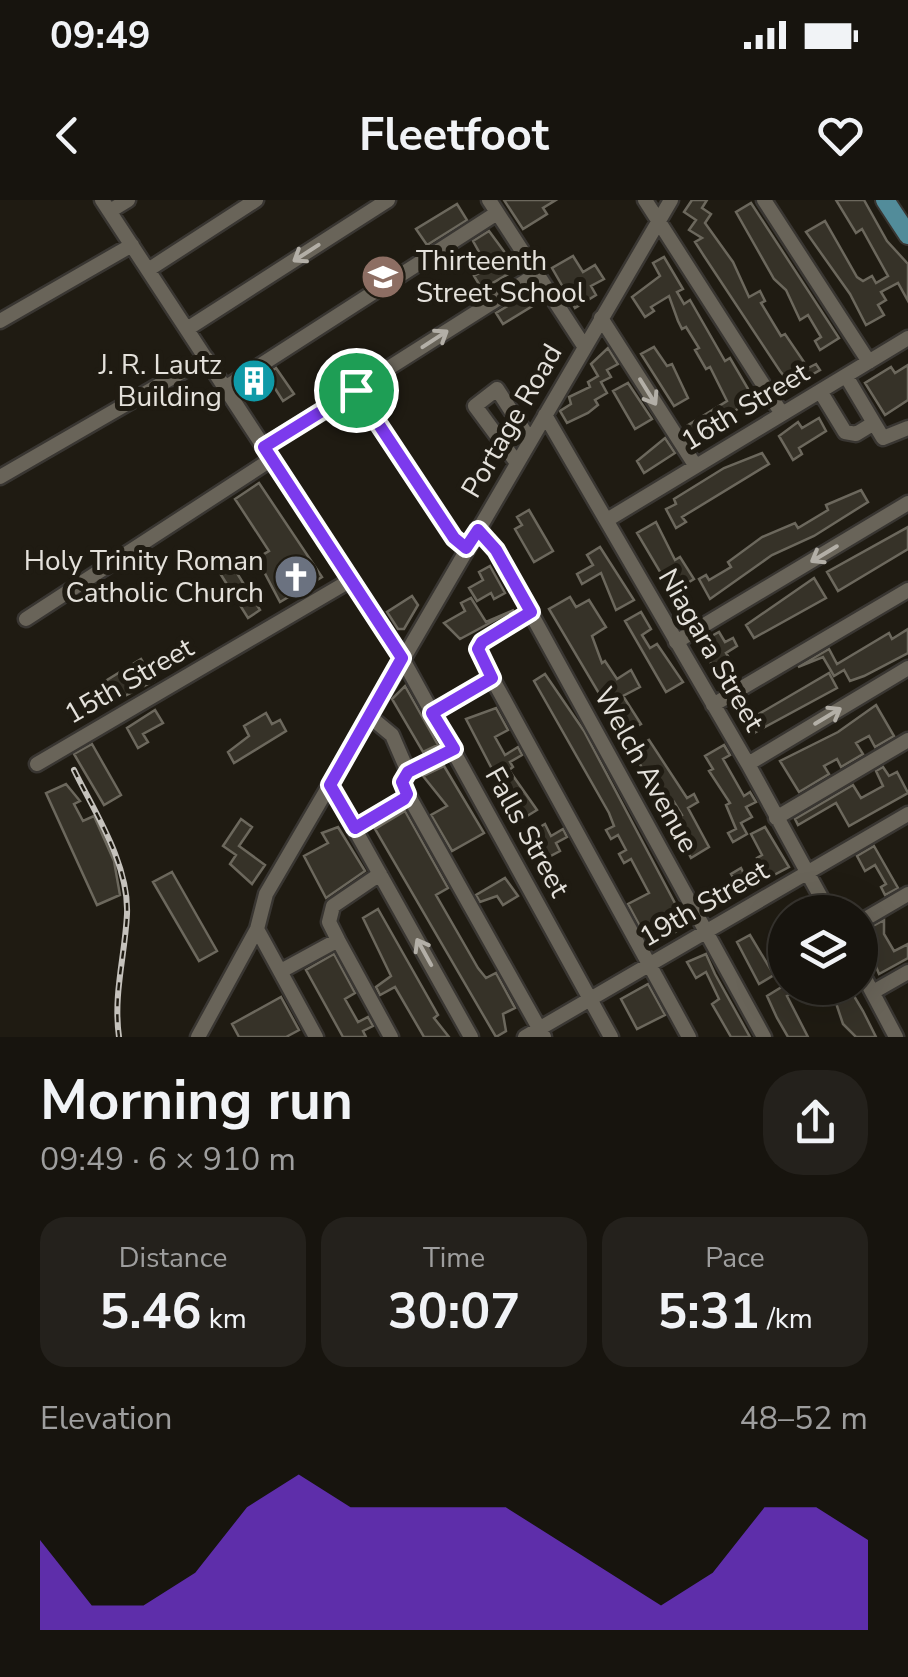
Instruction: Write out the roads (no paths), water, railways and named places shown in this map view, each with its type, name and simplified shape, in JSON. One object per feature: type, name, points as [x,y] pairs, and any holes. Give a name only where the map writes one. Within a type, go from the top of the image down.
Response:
[{"type":"main road","points":[[885,200],[908,235]]},
{"type":"street","points":[[106,206],[128,200]]},
{"type":"street","points":[[148,270],[256,200]]},
{"type":"street","points":[[187,329],[388,200]]},
{"type":"street","points":[[645,200],[782,414]]},
{"type":"street","name":"Portage Road","points":[[198,1037],[257,929],[266,894],[671,200]]},
{"type":"street","points":[[764,200],[869,362]]},
{"type":"street","name":"Falls Street","points":[[106,206],[402,658],[611,1037]]},
{"type":"street","points":[[225,388],[493,206],[584,346]]},
{"type":"street","points":[[0,321],[132,245]]},
{"type":"street","points":[[26,619],[356,390],[537,274]]},
{"type":"street","points":[[601,318],[695,465]]},
{"type":"street","name":"16th Street","points":[[607,520],[908,338]]},
{"type":"street","points":[[0,477],[206,358]]},
{"type":"street","points":[[846,376],[883,438],[908,428]]},
{"type":"street","points":[[517,463],[476,406],[496,389],[530,440]]},
{"type":"street","points":[[356,390],[454,538],[466,548]]},
{"type":"street","points":[[820,391],[845,432],[856,434],[874,423]]},
{"type":"street","name":"Niagara Street","points":[[545,416],[748,764],[820,895]]},
{"type":"street","points":[[676,642],[908,504]]},
{"type":"street","name":"Welch Avenue","points":[[478,530],[496,550],[531,612],[764,1037]]},
{"type":"street","name":"15th Street","points":[[36,764],[351,580]]},
{"type":"street","points":[[713,705],[908,590]]},
{"type":"street","points":[[531,612],[482,642],[478,649],[690,1037]]},
{"type":"street","points":[[748,764],[908,668]]},
{"type":"street","points":[[432,713],[492,678]]},
{"type":"street","points":[[369,716],[392,735],[408,772]]},
{"type":"street","points":[[776,818],[908,740]]},
{"type":"street","points":[[454,749],[408,772],[402,782],[542,1033]]},
{"type":"street","points":[[330,785],[471,1037]]},
{"type":"street","points":[[355,828],[407,794]]},
{"type":"street","name":"19th Street","points":[[525,1037],[542,1033],[650,964],[908,814]]},
{"type":"street","points":[[380,874],[333,906],[329,922],[390,1037]]},
{"type":"street","points":[[878,912],[908,894]]},
{"type":"street","points":[[257,929],[313,1036]]},
{"type":"street","points":[[280,971],[338,940]]},
{"type":"street","points":[[878,989],[908,972]]},
{"type":"street","points":[[878,1002],[896,1037]]},
{"type":"railway","points":[[74,770],[123,876],[127,914],[117,1006],[119,1037]]},
{"type":"place","name":"Thirteenth Street School","points":[[383,277]]},
{"type":"place","name":"J. R. Lautz Building","points":[[254,381]]},
{"type":"place","name":"Holy Trinity Roman Catholic Church","points":[[296,577]]}]
